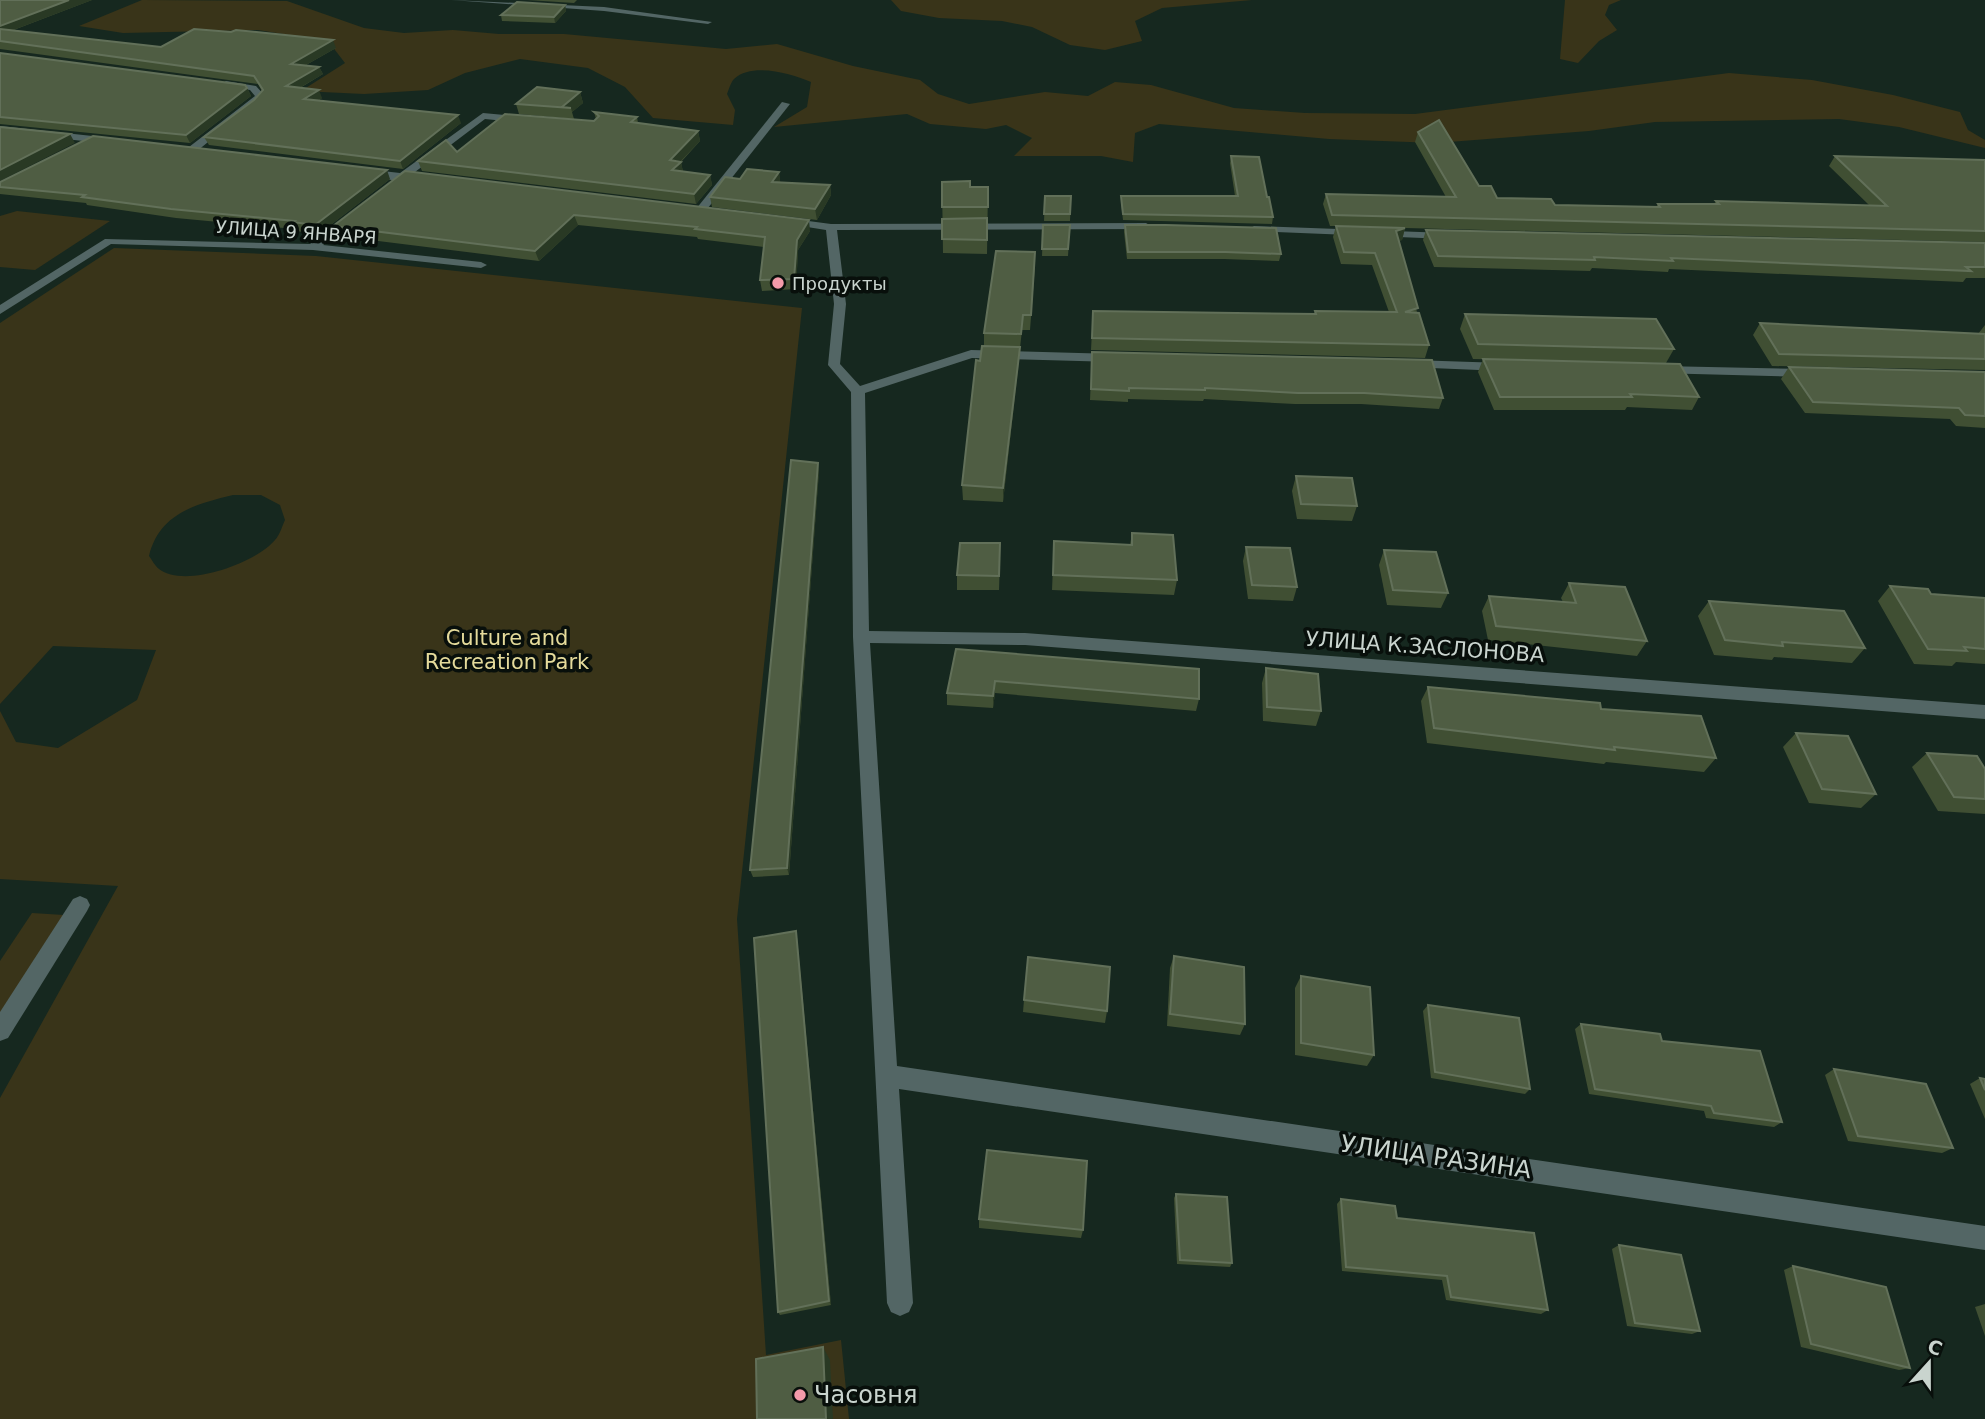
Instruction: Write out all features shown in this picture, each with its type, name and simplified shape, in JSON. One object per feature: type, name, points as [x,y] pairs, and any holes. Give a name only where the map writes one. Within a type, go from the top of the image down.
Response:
[{"type":"street","points":[[455,0],[604,9],[708,22]]},
{"type":"street","points":[[192,149],[260,96],[253,88],[216,82]]},
{"type":"street","points":[[699,211],[785,104]]},
{"type":"street","points":[[393,184],[483,116],[538,121]]},
{"type":"street","points":[[0,129],[118,142]]},
{"type":"street","points":[[70,152],[93,140]]},
{"type":"street","points":[[180,148],[215,152]]},
{"type":"street","points":[[351,170],[430,180]]},
{"type":"street","points":[[313,247],[363,208]]},
{"type":"street","points":[[686,210],[713,213]]},
{"type":"street","points":[[778,221],[831,227],[1165,226]]},
{"type":"street","points":[[831,227],[840,304],[834,365],[858,391],[861,637],[900,1303]]},
{"type":"street","points":[[1246,229],[1453,236]]},
{"type":"street","name":"УЛИЦА 9 ЯНВАРЯ","points":[[0,310],[109,241],[313,247],[481,265]]},
{"type":"street","points":[[858,391],[971,355],[1124,358]]},
{"type":"street","points":[[1402,364],[1513,367]]},
{"type":"street","points":[[1652,370],[1818,374]]},
{"type":"street","name":"УЛИЦА К.ЗАСЛОНОВА","points":[[861,637],[1025,639],[1985,712]]},
{"type":"street","points":[[0,1031],[80,905]]},
{"type":"street","name":"УЛИЦА РАЗИНА","points":[[888,1076],[1985,1238]]},
{"type":"green space","points":[[142,0],[287,1],[364,28],[404,33],[453,30],[499,34],[564,34],[726,49],[777,44],[853,66],[920,80],[938,94],[969,104],[1045,92],[1088,96],[1115,82],[1151,85],[1234,108],[1305,113],[1415,114],[1729,73],[1812,80],[1893,95],[1960,112],[1968,130],[1985,140],[1985,148],[1899,127],[1839,119],[1655,122],[1589,131],[1436,143],[1329,139],[1159,124],[1135,133],[1133,162],[1101,156],[1014,156],[1032,138],[1006,125],[986,129],[930,124],[907,114],[774,127],[807,107],[811,82],[772,71],[751,71],[733,80],[727,94],[735,110],[733,125],[653,118],[625,87],[588,68],[520,59],[465,73],[428,90],[364,94],[301,91],[345,63],[328,41],[258,30],[123,33],[79,26]]},
{"type":"green space","points":[[891,0],[1252,0],[1162,8],[1135,21],[1142,41],[1105,50],[1070,45],[1032,27],[1002,21],[939,18],[901,11]]},
{"type":"green space","points":[[1565,0],[1621,0],[1609,5],[1605,15],[1617,30],[1599,41],[1578,63],[1560,59]]},
{"type":"green space","points":[[17,211],[110,221],[35,270],[0,267],[0,216]]},
{"type":"green space","name":"Culture and Recreation Park","points":[[114,248],[316,256],[802,308],[737,919],[766,1355],[841,1340],[849,1419],[0,1419],[0,1098],[118,886],[0,879],[0,711],[16,742],[58,748],[137,700],[156,650],[53,646],[0,704],[0,323]],"holes":[[[233,495],[261,495],[280,505],[285,520],[275,540],[253,557],[220,571],[185,576],[159,569],[149,556],[161,530],[180,513],[205,502]]]},
{"type":"green space","points":[[32,913],[64,915],[0,1016],[0,961]]},
{"type":"building","points":[[0,0],[69,0],[0,26]]},
{"type":"building","points":[[517,2],[565,5],[554,17],[501,15]]},
{"type":"building","points":[[0,29],[161,47],[194,29],[231,32],[236,30],[333,40],[291,64],[319,67],[286,86],[319,90],[304,99],[458,115],[400,161],[204,137],[254,100],[263,90],[254,76],[0,41]]},
{"type":"building","points":[[0,53],[245,85],[247,88],[186,135],[0,117]]},
{"type":"building","points":[[537,87],[580,92],[562,107],[571,108],[516,104]]},
{"type":"building","points":[[594,112],[637,117],[631,122],[698,131],[670,160],[681,162],[672,170],[710,175],[694,194],[418,161],[446,140],[457,152],[505,114],[594,121],[599,116]]},
{"type":"building","points":[[1439,120],[1479,186],[1491,186],[1497,198],[1551,199],[1555,205],[1660,207],[1658,204],[1719,204],[1716,201],[1887,206],[1835,156],[1985,160],[1985,231],[1332,215],[1326,194],[1456,197],[1418,132]]},
{"type":"building","points":[[0,127],[70,134],[0,170]]},
{"type":"building","points":[[93,136],[387,170],[315,225],[82,197],[85,195],[0,187],[0,182]]},
{"type":"building","points":[[1231,156],[1259,157],[1273,217],[1123,214],[1121,196],[1238,196]]},
{"type":"building","points":[[747,169],[779,172],[772,182],[830,185],[815,209],[710,197],[725,177],[740,179]]},
{"type":"building","points":[[405,171],[809,220],[797,240],[794,279],[760,280],[765,237],[695,229],[697,227],[574,215],[535,251],[333,226]]},
{"type":"building","points":[[970,181],[970,187],[988,187],[988,207],[942,207],[942,182]]},
{"type":"building","points":[[1045,196],[1071,196],[1070,214],[1044,214]]},
{"type":"building","points":[[987,218],[987,240],[942,239],[942,219]]},
{"type":"building","points":[[1043,225],[1070,225],[1068,249],[1042,249]]},
{"type":"building","points":[[1125,225],[1276,228],[1281,254],[1128,252]]},
{"type":"building","points":[[1336,226],[1405,228],[1396,231],[1418,308],[1405,312],[1419,313],[1429,345],[1092,338],[1093,311],[1316,314],[1315,311],[1397,312],[1375,253],[1344,252]]},
{"type":"building","points":[[1426,230],[1985,243],[1985,267],[1966,267],[1971,271],[1671,258],[1673,261],[1594,257],[1595,260],[1438,256]]},
{"type":"building","points":[[996,251],[1035,252],[1031,315],[1023,315],[1021,334],[984,333]]},
{"type":"building","points":[[1465,314],[1656,319],[1674,349],[1478,344]]},
{"type":"building","points":[[1760,323],[1985,334],[1985,359],[1779,354]]},
{"type":"building","points":[[982,346],[1020,347],[1003,488],[962,485],[976,360],[980,361]]},
{"type":"building","points":[[1092,352],[1432,360],[1443,398],[1205,388],[1129,388],[1129,391],[1091,389]]},
{"type":"building","points":[[1483,359],[1680,364],[1699,397],[1630,394],[1632,397],[1500,397]]},
{"type":"building","points":[[1789,367],[1985,372],[1985,416],[1965,415],[1959,408],[1813,402]]},
{"type":"building","points":[[791,460],[818,463],[787,868],[750,870]]},
{"type":"building","points":[[1296,476],[1352,478],[1357,506],[1301,504]]},
{"type":"building","points":[[1132,533],[1173,535],[1177,580],[1053,575],[1054,541],[1132,545]]},
{"type":"building","points":[[960,543],[1000,543],[999,576],[957,575]]},
{"type":"building","points":[[1246,547],[1290,548],[1297,587],[1252,585]]},
{"type":"building","points":[[1384,550],[1436,552],[1448,593],[1393,590]]},
{"type":"building","points":[[1569,583],[1625,587],[1647,641],[1496,626],[1489,596],[1576,603]]},
{"type":"building","points":[[1890,586],[1928,589],[1931,594],[1985,598],[1985,649],[1928,649]]},
{"type":"building","points":[[1709,601],[1844,611],[1865,648],[1782,642],[1783,646],[1725,640]]},
{"type":"building","points":[[956,649],[1199,669],[1199,699],[995,681],[993,696],[947,693]]},
{"type":"building","points":[[1266,668],[1318,674],[1321,711],[1267,707]]},
{"type":"building","points":[[1428,687],[1600,703],[1601,709],[1701,716],[1716,758],[1614,747],[1615,750],[1434,728]]},
{"type":"building","points":[[1796,733],[1848,736],[1876,794],[1822,789]]},
{"type":"building","points":[[1927,753],[1977,756],[1985,769],[1985,799],[1954,797]]},
{"type":"building","points":[[796,931],[829,1301],[778,1312],[754,938]]},
{"type":"building","points":[[1174,956],[1244,967],[1245,1024],[1170,1014]]},
{"type":"building","points":[[1028,957],[1110,967],[1107,1011],[1024,1000]]},
{"type":"building","points":[[1301,976],[1370,987],[1374,1055],[1301,1043]]},
{"type":"building","points":[[1428,1005],[1519,1018],[1530,1089],[1435,1072]]},
{"type":"building","points":[[1581,1024],[1660,1034],[1662,1041],[1760,1051],[1782,1122],[1714,1113],[1711,1106],[1595,1089]]},
{"type":"building","points":[[1834,1069],[1926,1084],[1953,1148],[1858,1136]]},
{"type":"building","points":[[987,1150],[1087,1161],[1083,1230],[979,1219]]},
{"type":"building","points":[[1176,1194],[1227,1197],[1232,1263],[1180,1260]]},
{"type":"building","points":[[1341,1199],[1395,1206],[1397,1218],[1534,1233],[1548,1310],[1451,1297],[1447,1276],[1346,1267]]},
{"type":"building","points":[[1619,1245],[1681,1255],[1700,1331],[1635,1323]]},
{"type":"building","points":[[1793,1266],[1886,1287],[1910,1368],[1811,1344]]},
{"type":"building","name":"Часовня","points":[[823,1347],[826,1419],[757,1419],[756,1359]]},
{"type":"place","name":"Продукты","points":[[778,283]]},
{"type":"place","name":"Часовня","points":[[800,1395]]}]
